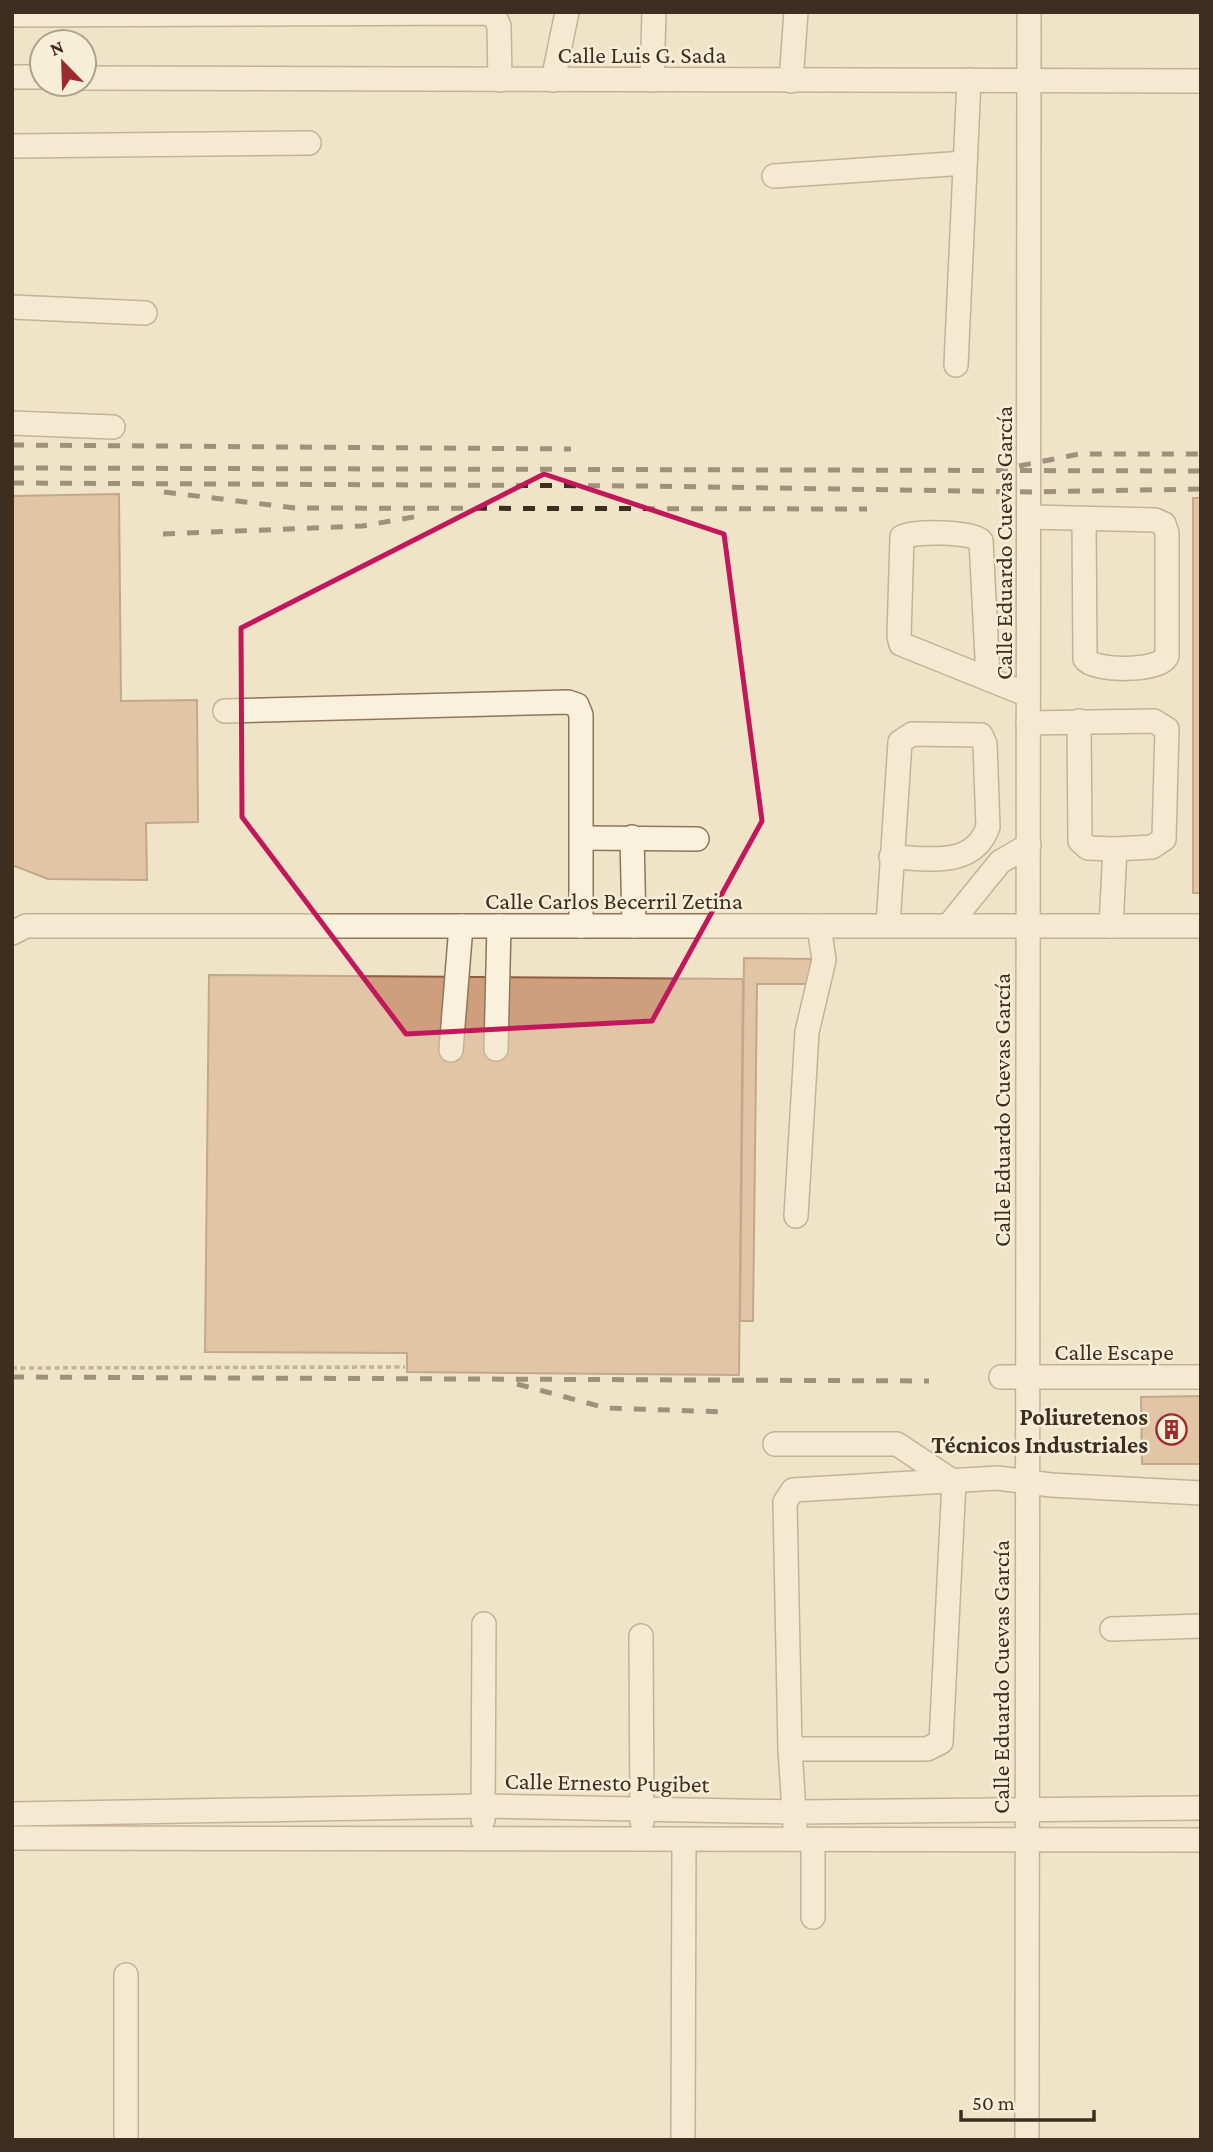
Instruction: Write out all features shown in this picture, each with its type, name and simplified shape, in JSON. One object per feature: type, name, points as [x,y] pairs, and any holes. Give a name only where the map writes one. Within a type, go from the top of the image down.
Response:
[{"type":"street","points":[[552,80],[567,12]]},
{"type":"street","points":[[652,80],[654,12]]},
{"type":"street","points":[[791,81],[796,12]]},
{"type":"street","name":"Calle Eduardo Cuevas García","points":[[1027,2140],[1029,12]]},
{"type":"street","points":[[12,15],[486,13],[495,17],[499,26],[500,80]]},
{"type":"street","name":"Calle Luis G. Sada","points":[[98,78],[1201,81]]},
{"type":"street","points":[[956,365],[969,80]]},
{"type":"street","points":[[12,146],[309,143]]},
{"type":"street","points":[[774,176],[965,163]]},
{"type":"street","points":[[12,307],[145,313]]},
{"type":"street","points":[[12,424],[113,427]]},
{"type":"street","points":[[1030,517],[1084,518],[1154,520],[1167,528],[1167,656],[1163,663],[1153,667],[1097,667],[1085,659],[1084,518]]},
{"type":"street","points":[[988,677],[981,541],[969,534],[902,537],[899,597],[901,644],[1028,695]]},
{"type":"street","points":[[225,711],[573,703],[581,715],[581,926]]},
{"type":"street","points":[[1028,723],[1079,721],[1154,721],[1167,729],[1164,839],[1152,847],[1088,848],[1080,841],[1079,721]]},
{"type":"street","points":[[888,925],[891,857],[898,747],[902,738],[912,734],[981,735],[985,744],[988,827],[985,837],[977,847],[952,859],[891,857]]},
{"type":"street","points":[[632,837],[634,926]]},
{"type":"street","points":[[583,838],[697,839]]},
{"type":"street","points":[[949,925],[1000,862],[1029,845]]},
{"type":"street","points":[[1111,926],[1115,849]]},
{"type":"street","name":"Calle Carlos Becerril Zetina","points":[[17,925],[1201,926]]},
{"type":"street","points":[[451,1050],[461,926]]},
{"type":"street","points":[[496,1049],[499,926]]},
{"type":"street","points":[[796,1216],[807,1032],[824,960],[819,926]]},
{"type":"street","name":"Calle Escape","points":[[1001,1377],[1201,1377]]},
{"type":"street","points":[[775,1444],[897,1444],[954,1482]]},
{"type":"street","points":[[813,1917],[804,1840],[796,1812],[790,1749],[785,1502],[789,1493],[798,1489],[998,1478],[1026,1483],[1201,1493]]},
{"type":"street","points":[[790,1749],[927,1749],[941,1742],[954,1482]]},
{"type":"street","points":[[481,1837],[484,1806],[484,1624]]},
{"type":"street","points":[[1112,1629],[1201,1626]]},
{"type":"street","points":[[641,1636],[642,1839]]},
{"type":"street","name":"Calle Ernesto Pugibet","points":[[12,1814],[484,1806],[796,1812],[1201,1808]]},
{"type":"street","points":[[358,1839],[359,1807]]},
{"type":"street","points":[[1111,1840],[1112,1808]]},
{"type":"street","points":[[12,1839],[481,1837],[684,1841],[1201,1840]]},
{"type":"street","points":[[683,2140],[684,1841]]},
{"type":"street","points":[[126,1975],[126,2140]]},
{"type":"path","points":[[12,1368],[405,1367]]},
{"type":"highlighted area","points":[[544,474],[724,534],[762,821],[652,1021],[406,1034],[242,817],[241,628]]},
{"type":"building","points":[[119,494],[121,701],[197,700],[198,822],[146,823],[147,880],[48,879],[12,865],[12,496]]},
{"type":"building","points":[[1193,498],[1201,498],[1201,893],[1193,893]]},
{"type":"building","points":[[744,958],[811,959],[811,984],[757,984],[753,1321],[740,1321]]},
{"type":"building","points":[[209,975],[743,979],[739,1375],[407,1372],[407,1353],[205,1352]]},
{"type":"building","name":"Poliuretenos Técnicos Industriales","points":[[1201,1396],[1201,1464],[1142,1464],[1141,1397]]},
{"type":"railway","points":[[12,445],[571,449]]},
{"type":"railway","points":[[1019,466],[1079,454],[1201,454]]},
{"type":"railway","points":[[12,468],[1201,471]]},
{"type":"railway","points":[[12,483],[644,486],[1030,492],[1201,489]]},
{"type":"railway","points":[[164,492],[295,508],[867,509]]},
{"type":"railway","points":[[163,534],[362,526],[425,515]]},
{"type":"railway","points":[[12,1377],[929,1381]]},
{"type":"railway","points":[[517,1384],[606,1408],[727,1412]]},
{"type":"place","name":"Poliuretenos Técnicos Industriales","points":[[1171,1430]]}]
